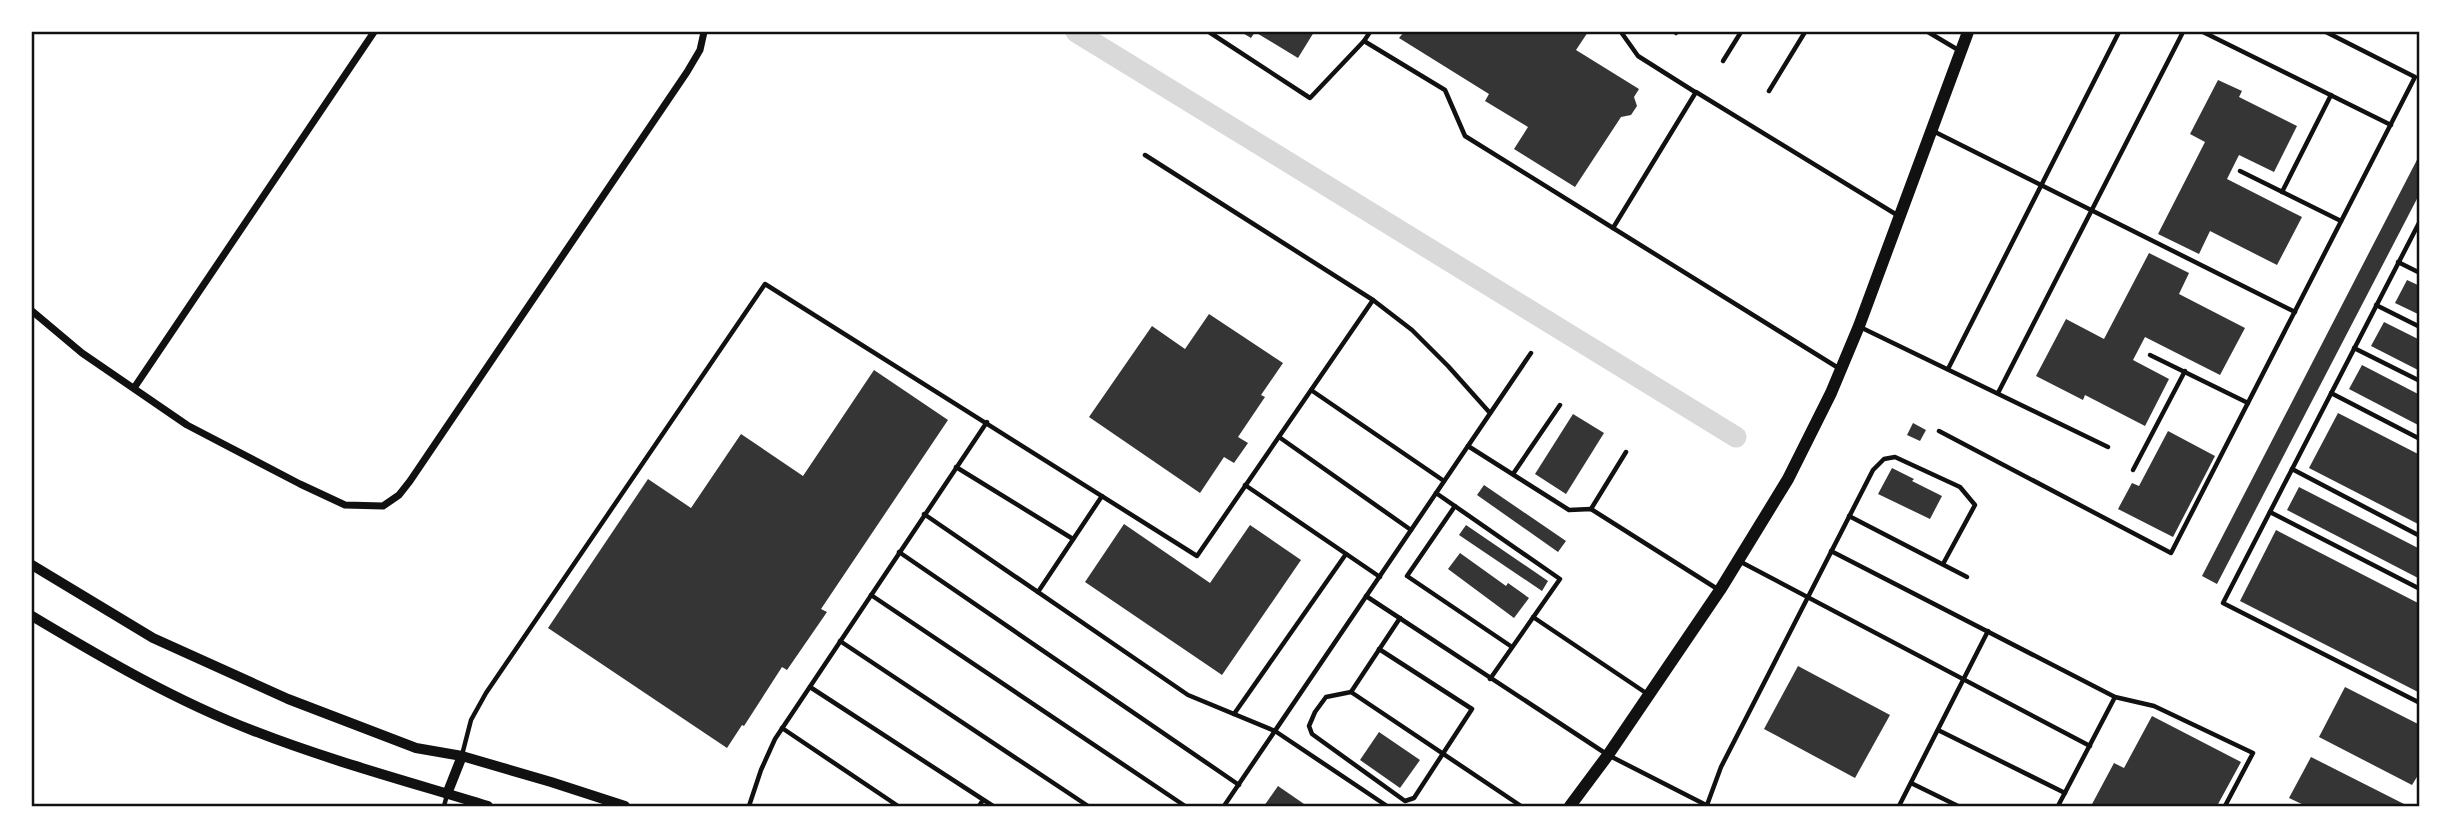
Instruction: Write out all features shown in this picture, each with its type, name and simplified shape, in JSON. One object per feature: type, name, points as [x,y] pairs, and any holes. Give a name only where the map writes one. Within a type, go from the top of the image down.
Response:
[{"type":"main road","points":[[1570,807],[1720,590],[1788,479],[1841,370],[1859,326],[1968,32]]},
{"type":"street","points":[[134,388],[374,32]]},
{"type":"street","points":[[32,311],[82,353],[187,425],[345,505],[383,506],[399,495],[410,481],[687,72],[700,50],[704,32]]},
{"type":"street","points":[[32,565],[153,638],[276,693],[416,748],[462,756],[625,807]]},
{"type":"street","points":[[32,616],[131,675],[252,731],[346,764],[488,807]]},
{"type":"street","points":[[447,794],[462,756]]},
{"type":"street","points":[[587,807],[590,795]]},
{"type":"lane","points":[[1209,32],[1310,98],[1370,32]]},
{"type":"lane","points":[[1621,32],[1638,56],[1901,217]]},
{"type":"lane","points":[[1723,61],[1741,32]]},
{"type":"lane","points":[[1769,91],[1805,32]]},
{"type":"lane","points":[[1928,32],[1961,51]]},
{"type":"lane","points":[[1948,369],[2119,32]]},
{"type":"lane","points":[[1998,393],[2183,32]]},
{"type":"lane","points":[[2203,32],[2391,125]]},
{"type":"lane","points":[[1939,431],[2171,553],[2415,77],[2326,32]]},
{"type":"lane","points":[[1364,41],[1446,90],[1465,136],[1841,370]]},
{"type":"lane","points":[[1612,228],[1696,92]]},
{"type":"lane","points":[[2281,192],[2331,95]]},
{"type":"lane","points":[[1931,130],[2295,312]]},
{"type":"lane","points":[[1145,155],[1373,300],[1412,330],[1490,413]]},
{"type":"lane","points":[[2240,171],[2341,221]]},
{"type":"lane","points":[[2420,221],[2223,603],[2420,703]]},
{"type":"lane","points":[[2398,262],[2420,273]]},
{"type":"lane","points":[[462,756],[471,720],[486,693],[765,284],[1197,555],[1373,300]]},
{"type":"lane","points":[[2376,305],[2420,327]]},
{"type":"lane","points":[[1859,326],[2108,447]]},
{"type":"lane","points":[[2354,348],[2420,381]]},
{"type":"lane","points":[[1224,807],[1531,354]]},
{"type":"lane","points":[[2150,355],[2248,402]]},
{"type":"lane","points":[[2133,470],[2185,371]]},
{"type":"lane","points":[[1311,390],[1444,481]]},
{"type":"lane","points":[[2331,393],[2420,439]]},
{"type":"lane","points":[[1513,474],[1560,405]]},
{"type":"lane","points":[[749,807],[761,770],[782,728],[986,422]]},
{"type":"lane","points":[[1279,437],[1411,530]]},
{"type":"lane","points":[[1468,446],[1570,510],[1591,509],[1720,590]]},
{"type":"lane","points":[[1591,509],[1626,452]]},
{"type":"lane","points":[[1366,596],[1608,755],[1708,806],[1721,767],[1873,470],[1884,459],[1895,457],[1960,487],[1975,505],[1943,564]]},
{"type":"lane","points":[[956,467],[1073,539]]},
{"type":"lane","points":[[2292,469],[2420,536]]},
{"type":"lane","points":[[1245,485],[1380,577]]},
{"type":"lane","points":[[1436,493],[1560,579],[1490,679]]},
{"type":"lane","points":[[1038,592],[1102,496]]},
{"type":"lane","points":[[1455,506],[1407,576],[1512,647]]},
{"type":"lane","points":[[2270,512],[2420,589]]},
{"type":"lane","points":[[924,514],[1188,695],[1275,732],[1387,807]]},
{"type":"lane","points":[[1849,516],[1967,577]]},
{"type":"lane","points":[[1831,551],[2115,697],[2154,706],[2253,754],[2225,807]]},
{"type":"lane","points":[[899,552],[1239,785]]},
{"type":"lane","points":[[1234,714],[1346,554]]},
{"type":"lane","points":[[1739,561],[2090,746]]},
{"type":"lane","points":[[871,594],[1185,807]]},
{"type":"lane","points":[[1533,617],[1648,694]]},
{"type":"lane","points":[[1351,692],[1399,618]]},
{"type":"lane","points":[[1899,807],[1988,631]]},
{"type":"lane","points":[[840,641],[1088,807]]},
{"type":"lane","points":[[1379,649],[1472,709],[1443,754],[1414,798],[1405,801],[1312,734],[1309,726],[1326,697],[1351,692],[1443,754],[1521,807]]},
{"type":"lane","points":[[810,687],[993,807]]},
{"type":"lane","points":[[2058,807],[2115,697]]},
{"type":"lane","points":[[782,728],[898,807]]},
{"type":"lane","points":[[1938,730],[2066,793]]},
{"type":"lane","points":[[1911,783],[1958,807]]},
{"type":"lane","points":[[444,807],[447,794]]},
{"type":"lane","points":[[979,807],[983,800]]},
{"type":"building","points":[[1241,32],[1255,32],[1251,38]]},
{"type":"building","points":[[1255,32],[1314,32],[1298,58]]},
{"type":"building","points":[[1404,32],[1588,32],[1576,50],[1639,89],[1634,97],[1637,106],[1631,115],[1621,117],[1575,187],[1514,149],[1528,127],[1485,101],[1489,94],[1399,38]]},
{"type":"building","points":[[2218,80],[2242,91],[2239,97],[2297,126],[2274,172],[2239,155],[2227,179],[2302,217],[2277,265],[2210,231],[2199,254],[2158,234],[2205,142],[2190,134]]},
{"type":"building","points":[[2420,154],[2420,193],[2217,584],[2202,576]]},
{"type":"building","points":[[2149,253],[2189,273],[2179,294],[2245,328],[2220,375],[2145,337],[2133,360],[2169,379],[2145,426],[2085,395],[2083,400],[2036,376],[2066,319],[2104,339]]},
{"type":"building","points":[[2407,280],[2420,286],[2420,315],[2395,303]]},
{"type":"building","points":[[1209,314],[1283,363],[1261,395],[1265,397],[1238,437],[1248,443],[1234,463],[1224,457],[1200,493],[1089,417],[1152,326],[1185,349]]},
{"type":"building","points":[[2384,322],[2420,340],[2420,371],[2371,346]]},
{"type":"building","points":[[2362,365],[2420,395],[2420,426],[2349,389]]},
{"type":"building","points":[[874,370],[948,420],[821,609],[827,612],[787,670],[782,667],[727,748],[548,628],[648,479],[691,508],[741,434],[803,476]]},
{"type":"building","points":[[2338,413],[2420,455],[2420,525],[2309,468]]},
{"type":"building","points":[[1573,414],[1604,433],[1566,494],[1535,474]]},
{"type":"building","points":[[1913,423],[1926,430],[1920,441],[1907,435]]},
{"type":"building","points":[[2168,431],[2215,456],[2173,537],[2118,509],[2132,483],[2139,486]]},
{"type":"building","points":[[1892,468],[1942,496],[1930,519],[1878,494]]},
{"type":"building","points":[[1484,485],[1566,541],[1558,552],[1477,495]]},
{"type":"building","points":[[2299,487],[2420,549],[2420,579],[2287,510]]},
{"type":"building","points":[[1124,524],[1210,583],[1250,525],[1301,560],[1222,675],[1085,582]]},
{"type":"building","points":[[1466,525],[1548,581],[1542,591],[1459,535]]},
{"type":"building","points":[[2276,530],[2420,604],[2420,693],[2240,601]]},
{"type":"building","points":[[1460,553],[1506,586],[1508,583],[1529,598],[1514,618],[1448,569]]},
{"type":"building","points":[[1798,666],[1890,715],[1855,778],[1764,729]]},
{"type":"building","points":[[2345,687],[2420,725],[2420,772],[2412,785],[2319,737]]},
{"type":"building","points":[[2152,716],[2241,762],[2217,806],[2091,806],[2114,763],[2124,768]]},
{"type":"building","points":[[1379,732],[1420,760],[1400,788],[1360,760]]},
{"type":"building","points":[[2311,757],[2408,806],[2306,806],[2289,798]]},
{"type":"building","points":[[1278,786],[1307,806],[1264,806]]},
{"type":"waterway","points":[[1076,32],[1736,437]]}]
